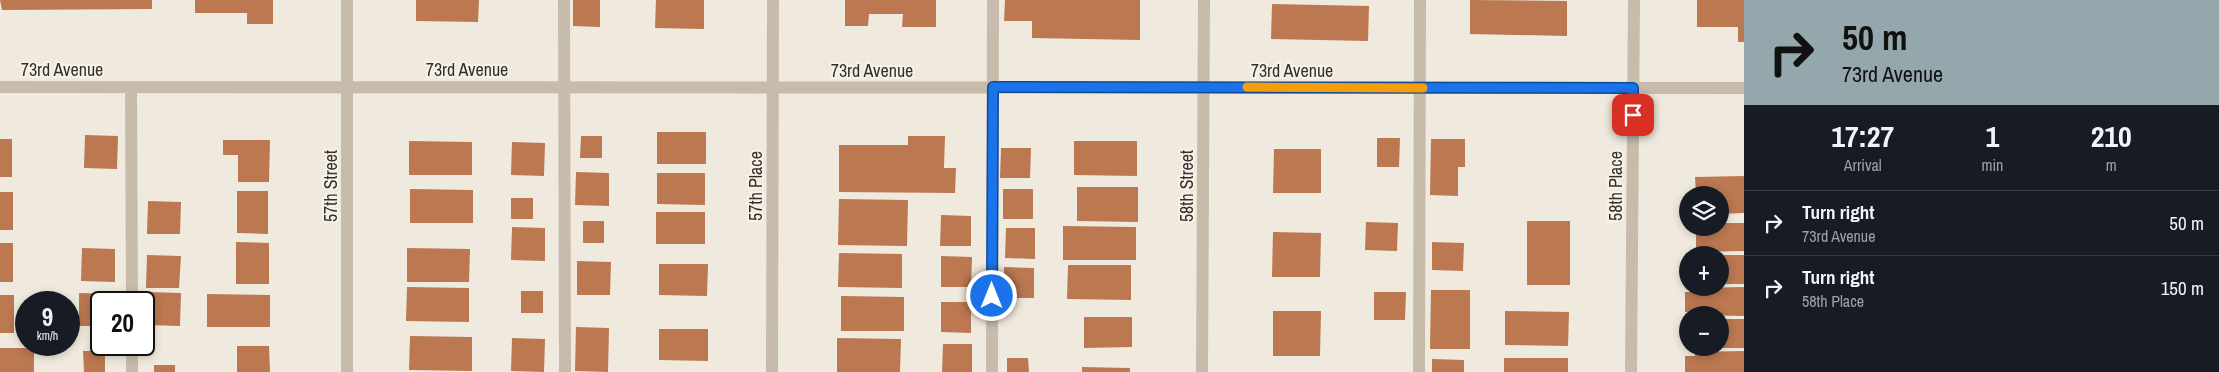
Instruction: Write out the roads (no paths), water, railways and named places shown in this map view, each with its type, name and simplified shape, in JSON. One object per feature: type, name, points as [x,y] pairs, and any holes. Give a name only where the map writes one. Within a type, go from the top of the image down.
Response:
[{"type":"street","name":"57th Street","points":[[347,0],[347,372]]},
{"type":"street","points":[[564,0],[565,372]]},
{"type":"street","name":"57th Place","points":[[772,372],[773,0]]},
{"type":"street","points":[[992,372],[993,0]]},
{"type":"street","name":"58th Street","points":[[1202,372],[1204,0]]},
{"type":"street","points":[[1418,372],[1420,0]]},
{"type":"street","name":"58th Place","points":[[1631,372],[1634,0]]},
{"type":"street","name":"73rd Avenue","points":[[0,87],[1744,88]]},
{"type":"street","points":[[131,87],[132,291]]},
{"type":"street","points":[[132,356],[132,372]]}]
